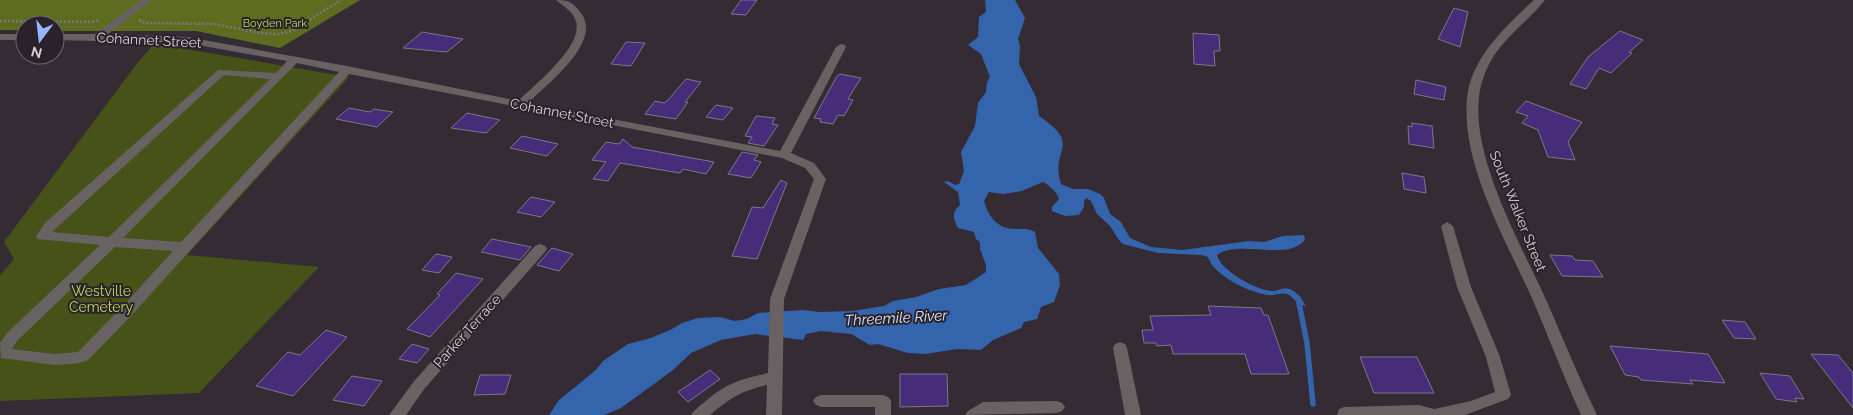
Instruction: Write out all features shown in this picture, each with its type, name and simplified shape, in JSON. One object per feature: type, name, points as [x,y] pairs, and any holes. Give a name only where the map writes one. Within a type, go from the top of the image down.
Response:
[{"type":"street","points":[[98,37],[147,0]]},
{"type":"street","points":[[520,105],[572,53],[581,37],[581,20],[569,4],[561,0]]},
{"type":"street","name":"South Walker Street","points":[[1540,0],[1504,36],[1481,68],[1473,91],[1474,134],[1480,162],[1506,226],[1590,415]]},
{"type":"street","points":[[0,37],[15,37]]},
{"type":"street","name":"Cohannet Street","points":[[65,37],[187,40],[295,59],[520,105],[784,154],[814,168],[820,179],[776,304],[774,415]]},
{"type":"street","points":[[784,154],[841,47]]},
{"type":"street","points":[[295,59],[112,242],[12,337],[4,349],[6,354],[49,358],[74,358],[82,356],[127,311],[184,246],[347,69]]},
{"type":"street","points":[[184,246],[42,236],[50,226],[222,72],[279,76]]},
{"type":"street","points":[[1345,415],[1344,413],[1419,411],[1434,415],[1472,407],[1503,395],[1492,357],[1464,287],[1447,226]]},
{"type":"street","name":"Parker Terrace","points":[[397,415],[420,384],[540,249]]},
{"type":"street","points":[[1120,348],[1133,415]]},
{"type":"street","points":[[698,415],[725,393],[742,385],[775,377]]},
{"type":"street","points":[[821,401],[883,401],[883,415]]},
{"type":"street","points":[[973,415],[983,408],[1018,411],[1058,407]]},
{"type":"path","points":[[143,13],[137,19],[146,23],[215,24],[260,33],[279,34],[292,30],[340,0]]},
{"type":"path","points":[[0,21],[90,22],[105,19]]},
{"type":"green space","name":"Boyden Park","points":[[0,0],[360,0],[280,48],[196,31],[65,31],[65,15],[15,15],[15,30],[0,30]]},
{"type":"green space","name":"Westville Cemetery","points":[[153,45],[349,77],[187,255],[319,267],[199,393],[0,401],[0,275],[14,259],[4,242],[138,62]]},
{"type":"water","name":"Threemile River","points":[[985,0],[1015,0],[1025,18],[1018,39],[1020,46],[1019,64],[1036,97],[1039,116],[1060,134],[1063,141],[1058,172],[1061,184],[1073,189],[1088,189],[1100,194],[1104,198],[1110,214],[1121,222],[1130,238],[1151,247],[1182,250],[1249,241],[1264,242],[1283,236],[1304,235],[1305,240],[1297,246],[1287,249],[1238,249],[1217,255],[1231,273],[1248,283],[1264,290],[1290,289],[1299,296],[1306,306],[1300,304],[1287,294],[1260,294],[1242,287],[1217,270],[1211,264],[1208,257],[1158,253],[1123,244],[1110,226],[1097,214],[1091,201],[1086,198],[1084,207],[1079,215],[1065,216],[1052,211],[1052,207],[1059,199],[1057,194],[1043,182],[1022,191],[1003,194],[989,192],[984,201],[991,217],[999,224],[1004,227],[1028,229],[1035,232],[1038,248],[1059,274],[1060,285],[1054,302],[1041,307],[1037,319],[1024,322],[1021,328],[993,340],[981,350],[957,349],[925,354],[908,353],[878,344],[870,345],[851,334],[821,331],[806,334],[803,340],[755,334],[721,340],[691,353],[673,370],[621,408],[604,415],[549,415],[559,400],[596,370],[603,361],[628,344],[651,338],[682,323],[698,318],[720,317],[735,321],[747,319],[758,313],[803,310],[819,312],[852,311],[884,306],[893,301],[916,297],[939,289],[966,285],[986,272],[980,242],[976,239],[974,232],[958,228],[955,222],[954,213],[960,205],[958,192],[944,182],[948,181],[955,185],[959,184],[964,171],[961,152],[975,126],[978,103],[986,92],[987,82],[990,77],[981,54],[968,45],[978,37],[979,17],[986,12]]},
{"type":"building","points":[[741,0],[757,0],[746,15],[731,14]]},
{"type":"building","points":[[1454,8],[1468,12],[1460,47],[1438,39]]},
{"type":"building","points":[[1620,31],[1643,40],[1629,52],[1632,53],[1611,73],[1599,68],[1586,89],[1570,84],[1588,57]]},
{"type":"building","points":[[422,32],[463,39],[447,52],[403,48]]},
{"type":"building","points":[[1193,33],[1219,35],[1220,51],[1214,51],[1215,66],[1194,64]]},
{"type":"building","points":[[626,42],[645,43],[631,66],[611,64]]},
{"type":"building","points":[[840,74],[861,78],[848,99],[853,100],[844,116],[838,115],[833,124],[820,122],[821,119],[814,118],[837,76]]},
{"type":"building","points":[[686,79],[701,82],[685,102],[688,102],[676,119],[645,114],[655,101],[664,103],[668,100]]},
{"type":"building","points":[[1416,80],[1446,87],[1444,100],[1414,94]]},
{"type":"building","points":[[1526,101],[1582,122],[1568,142],[1575,160],[1548,157],[1538,130],[1522,123],[1528,116],[1516,112]]},
{"type":"building","points":[[716,105],[733,108],[723,120],[706,117]]},
{"type":"building","points":[[349,108],[370,112],[374,109],[393,112],[377,127],[336,119]]},
{"type":"building","points":[[467,113],[500,120],[486,133],[451,128]]},
{"type":"building","points":[[756,116],[775,118],[772,124],[778,125],[764,146],[748,143],[752,137],[745,136]]},
{"type":"building","points":[[1412,123],[1432,126],[1434,148],[1409,144],[1408,126],[1412,127]]},
{"type":"building","points":[[522,136],[558,144],[547,156],[510,148]]},
{"type":"building","points":[[623,139],[632,147],[714,162],[706,174],[683,169],[680,173],[620,163],[608,181],[593,179],[606,162],[592,160],[606,142],[619,144]]},
{"type":"building","points":[[742,152],[758,155],[754,160],[761,162],[751,178],[728,174]]},
{"type":"building","points":[[1402,173],[1424,177],[1426,193],[1404,189]]},
{"type":"building","points":[[781,180],[787,183],[757,259],[732,256],[752,207],[763,208]]},
{"type":"building","points":[[531,197],[555,202],[541,217],[517,212]]},
{"type":"building","points":[[492,239],[531,247],[520,260],[481,252]]},
{"type":"building","points":[[552,248],[573,254],[559,271],[537,265]]},
{"type":"building","points":[[436,254],[452,257],[439,273],[422,270]]},
{"type":"building","points":[[1550,255],[1572,256],[1575,260],[1593,261],[1603,277],[1562,276]]},
{"type":"building","points":[[456,273],[483,279],[430,337],[407,329],[440,295],[437,294]]},
{"type":"building","points":[[1208,306],[1261,308],[1264,315],[1268,315],[1289,374],[1251,374],[1245,354],[1173,354],[1171,345],[1157,346],[1156,343],[1144,343],[1142,330],[1153,330],[1150,316],[1211,315]]},
{"type":"building","points":[[1722,320],[1745,322],[1756,339],[1734,338]]},
{"type":"building","points":[[326,330],[347,337],[293,396],[256,386],[288,352],[300,355]]},
{"type":"building","points":[[412,344],[429,349],[417,363],[399,359]]},
{"type":"building","points":[[1610,346],[1708,354],[1725,383],[1690,380],[1693,384],[1641,380],[1639,377],[1625,375]]},
{"type":"building","points":[[1811,354],[1838,355],[1853,373],[1853,408]]},
{"type":"building","points":[[1360,357],[1417,357],[1434,393],[1374,393]]},
{"type":"building","points":[[710,370],[720,379],[688,402],[678,392]]},
{"type":"building","points":[[1760,373],[1790,376],[1804,399],[1795,398],[1797,402],[1776,399]]},
{"type":"building","points":[[900,374],[947,374],[948,406],[900,407]]},
{"type":"building","points":[[480,375],[511,375],[505,394],[474,395]]},
{"type":"building","points":[[352,376],[382,381],[364,406],[333,400]]},
{"type":"waterway","points":[[1298,298],[1307,343],[1313,404]]}]
